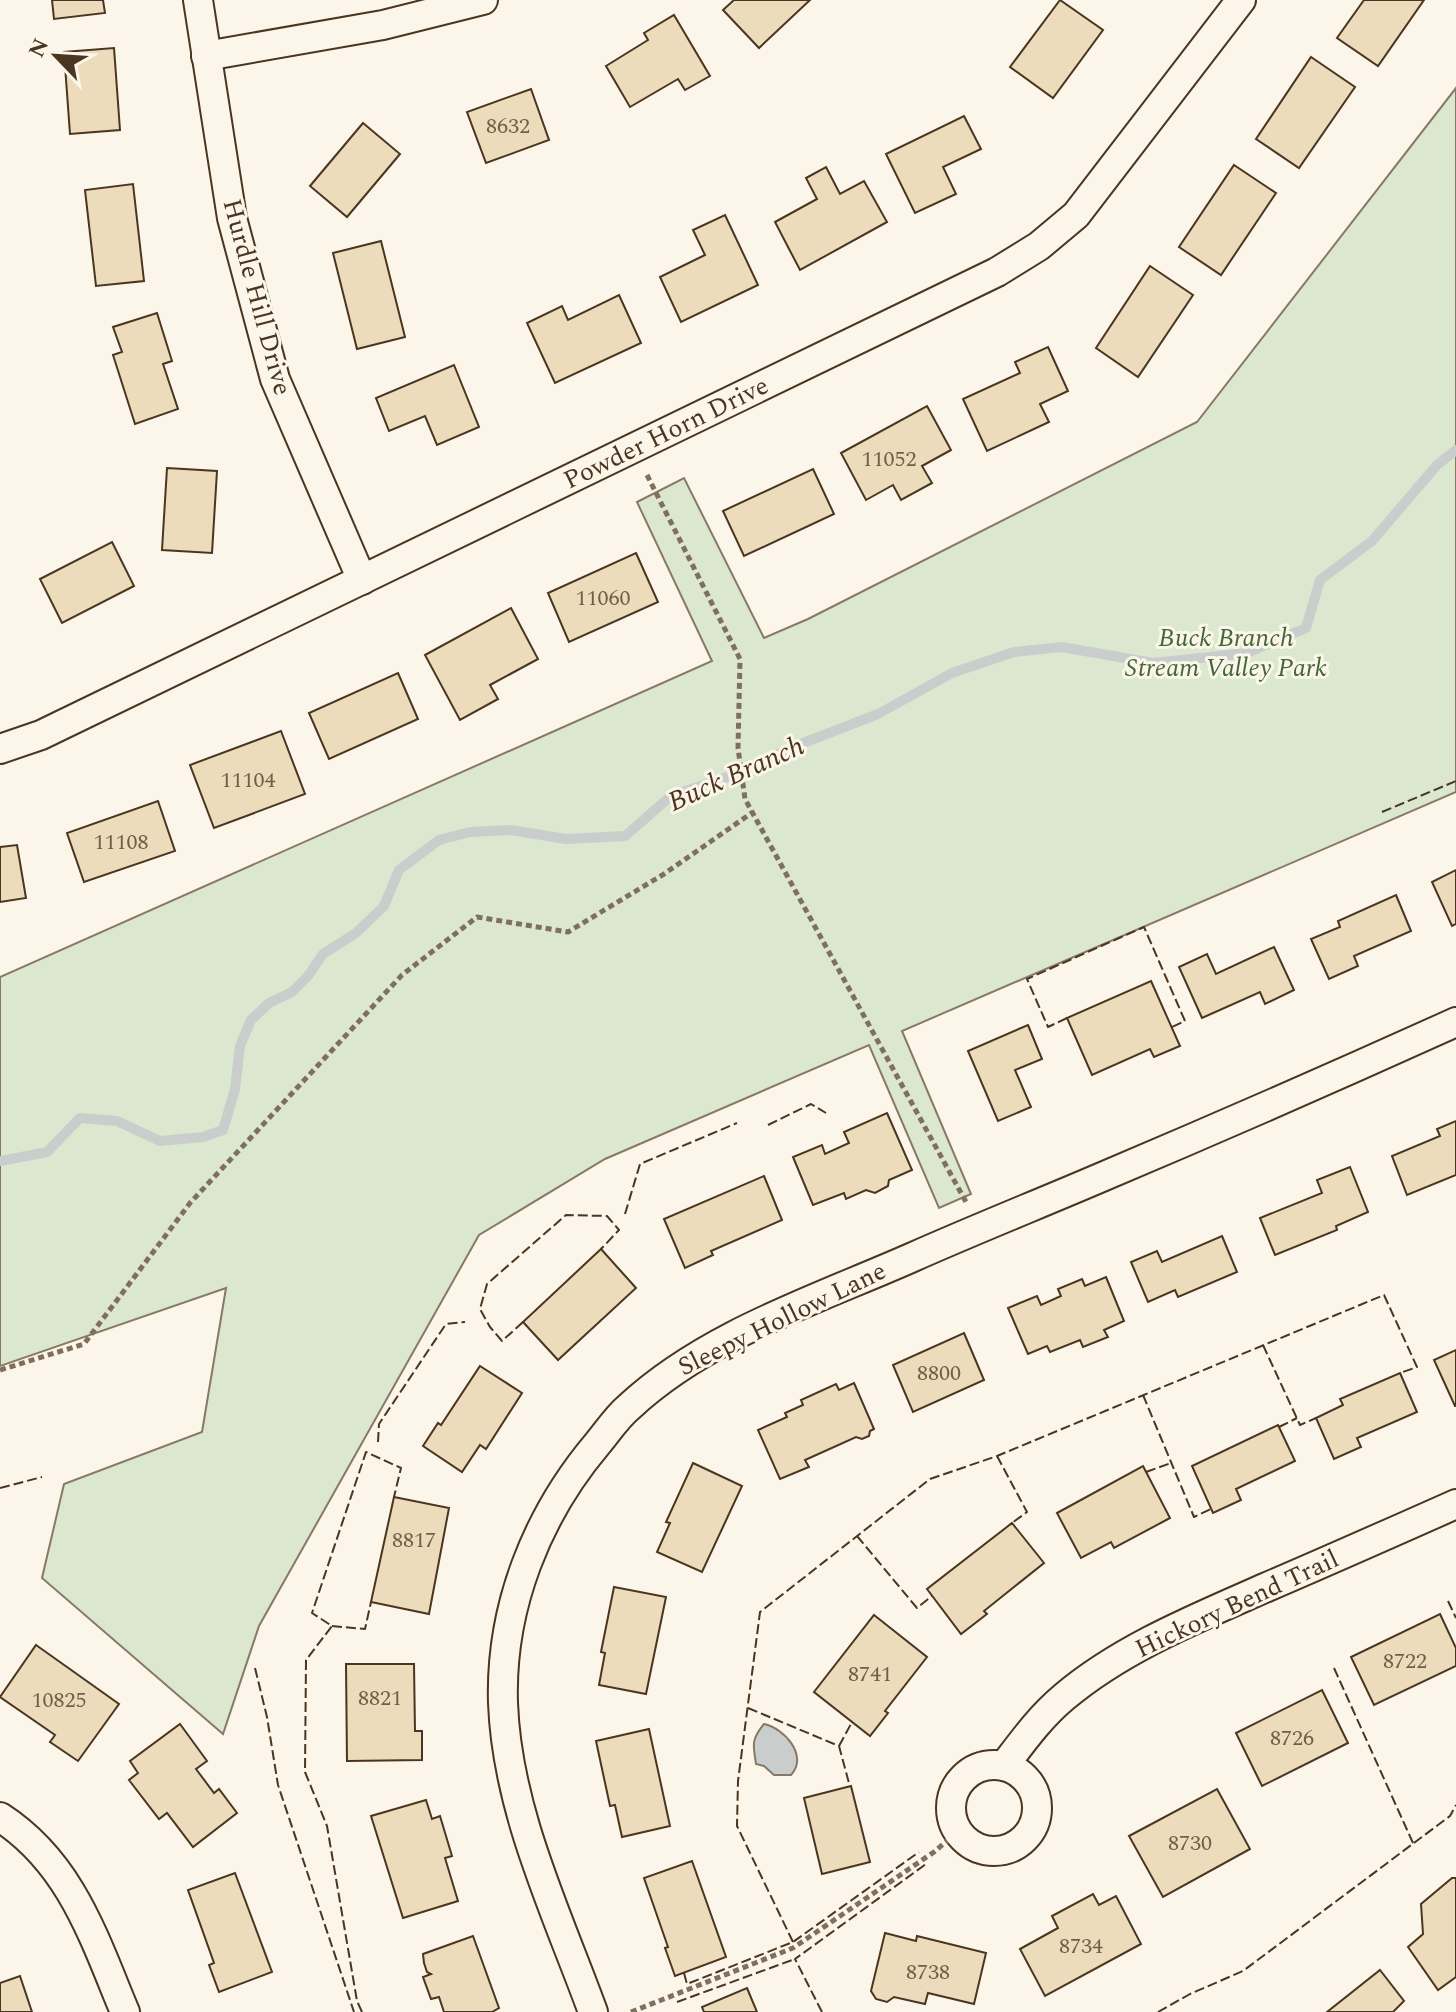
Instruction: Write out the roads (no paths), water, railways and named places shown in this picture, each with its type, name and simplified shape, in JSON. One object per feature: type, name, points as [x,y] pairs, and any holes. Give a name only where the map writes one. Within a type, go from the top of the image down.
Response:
[{"type":"street","name":"Hurdle Hill Drive","points":[[198,0],[232,218],[275,379],[362,580]]},
{"type":"street","points":[[206,56],[383,25],[483,0]]},
{"type":"street","name":"Powder Horn Drive","points":[[0,749],[41,735],[997,272],[1039,246],[1076,215],[1241,0]]},
{"type":"street","name":"Sleepy Hollow Lane","points":[[593,2012],[532,1845],[509,1770],[503,1699],[511,1615],[525,1564],[552,1505],[576,1469],[626,1409],[672,1370],[736,1335],[1456,1022]]},
{"type":"street","name":"Hickory Bend Trail","points":[[1004,1766],[1042,1717],[1063,1698],[1145,1644],[1196,1618],[1456,1504]]},
{"type":"street","points":[[987,1765],[1004,1766],[1025,1778],[1037,1800],[1037,1817],[1029,1833],[1009,1850],[985,1850],[969,1843],[958,1831],[951,1815],[952,1798],[959,1783],[971,1771],[987,1765]]},
{"type":"street","points":[[0,1817],[41,1852],[78,1900],[125,2012]]},
{"type":"waterway","name":"Buck Branch","points":[[0,1161],[47,1152],[80,1118],[117,1121],[160,1141],[203,1137],[223,1130],[235,1089],[240,1046],[251,1020],[269,1003],[292,992],[323,954],[356,933],[384,906],[399,870],[439,840],[470,832],[511,830],[566,839],[625,836],[671,796],[730,776],[793,747],[878,714],[952,673],[1014,652],[1062,647],[1153,663],[1247,653],[1306,628],[1320,580],[1372,541],[1437,465],[1456,450]]},
{"type":"park label","name":"Buck Branch Stream Valley Park","points":[[1226,653]]}]
